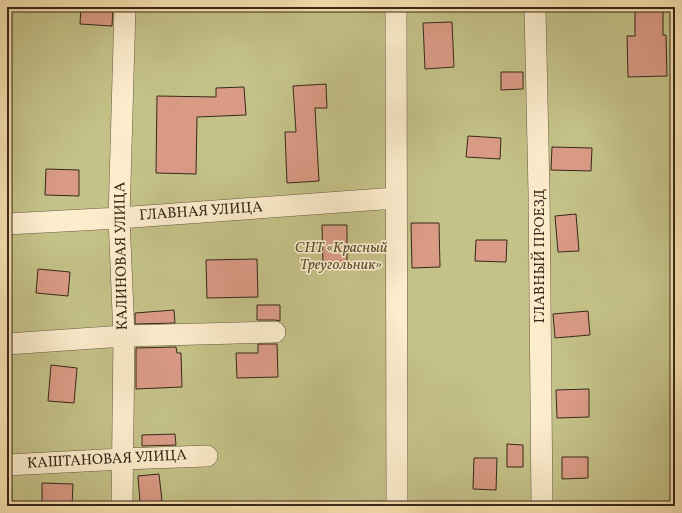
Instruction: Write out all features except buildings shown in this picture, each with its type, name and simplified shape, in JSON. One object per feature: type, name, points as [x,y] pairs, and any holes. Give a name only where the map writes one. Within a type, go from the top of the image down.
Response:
[{"type":"street","name":"КАЛИНОВАЯ УЛИЦА","points":[[122,506],[124,336],[119,218],[124,7]]},
{"type":"street","points":[[396,7],[396,506]]},
{"type":"street","name":"ГЛАВНЫЙ ПРОЕЗД","points":[[535,7],[539,184],[542,506]]},
{"type":"street","name":"ГЛАВНАЯ УЛИЦА","points":[[7,224],[119,218],[396,198]]},
{"type":"street","points":[[7,344],[124,336],[276,332]]},
{"type":"street","name":"КАШТАНОВАЯ УЛИЦА","points":[[7,465],[207,456]]},
{"type":"green space","name":"СНТ «Красный Треугольник»","points":[[7,7],[675,7],[675,506],[7,506]]}]
